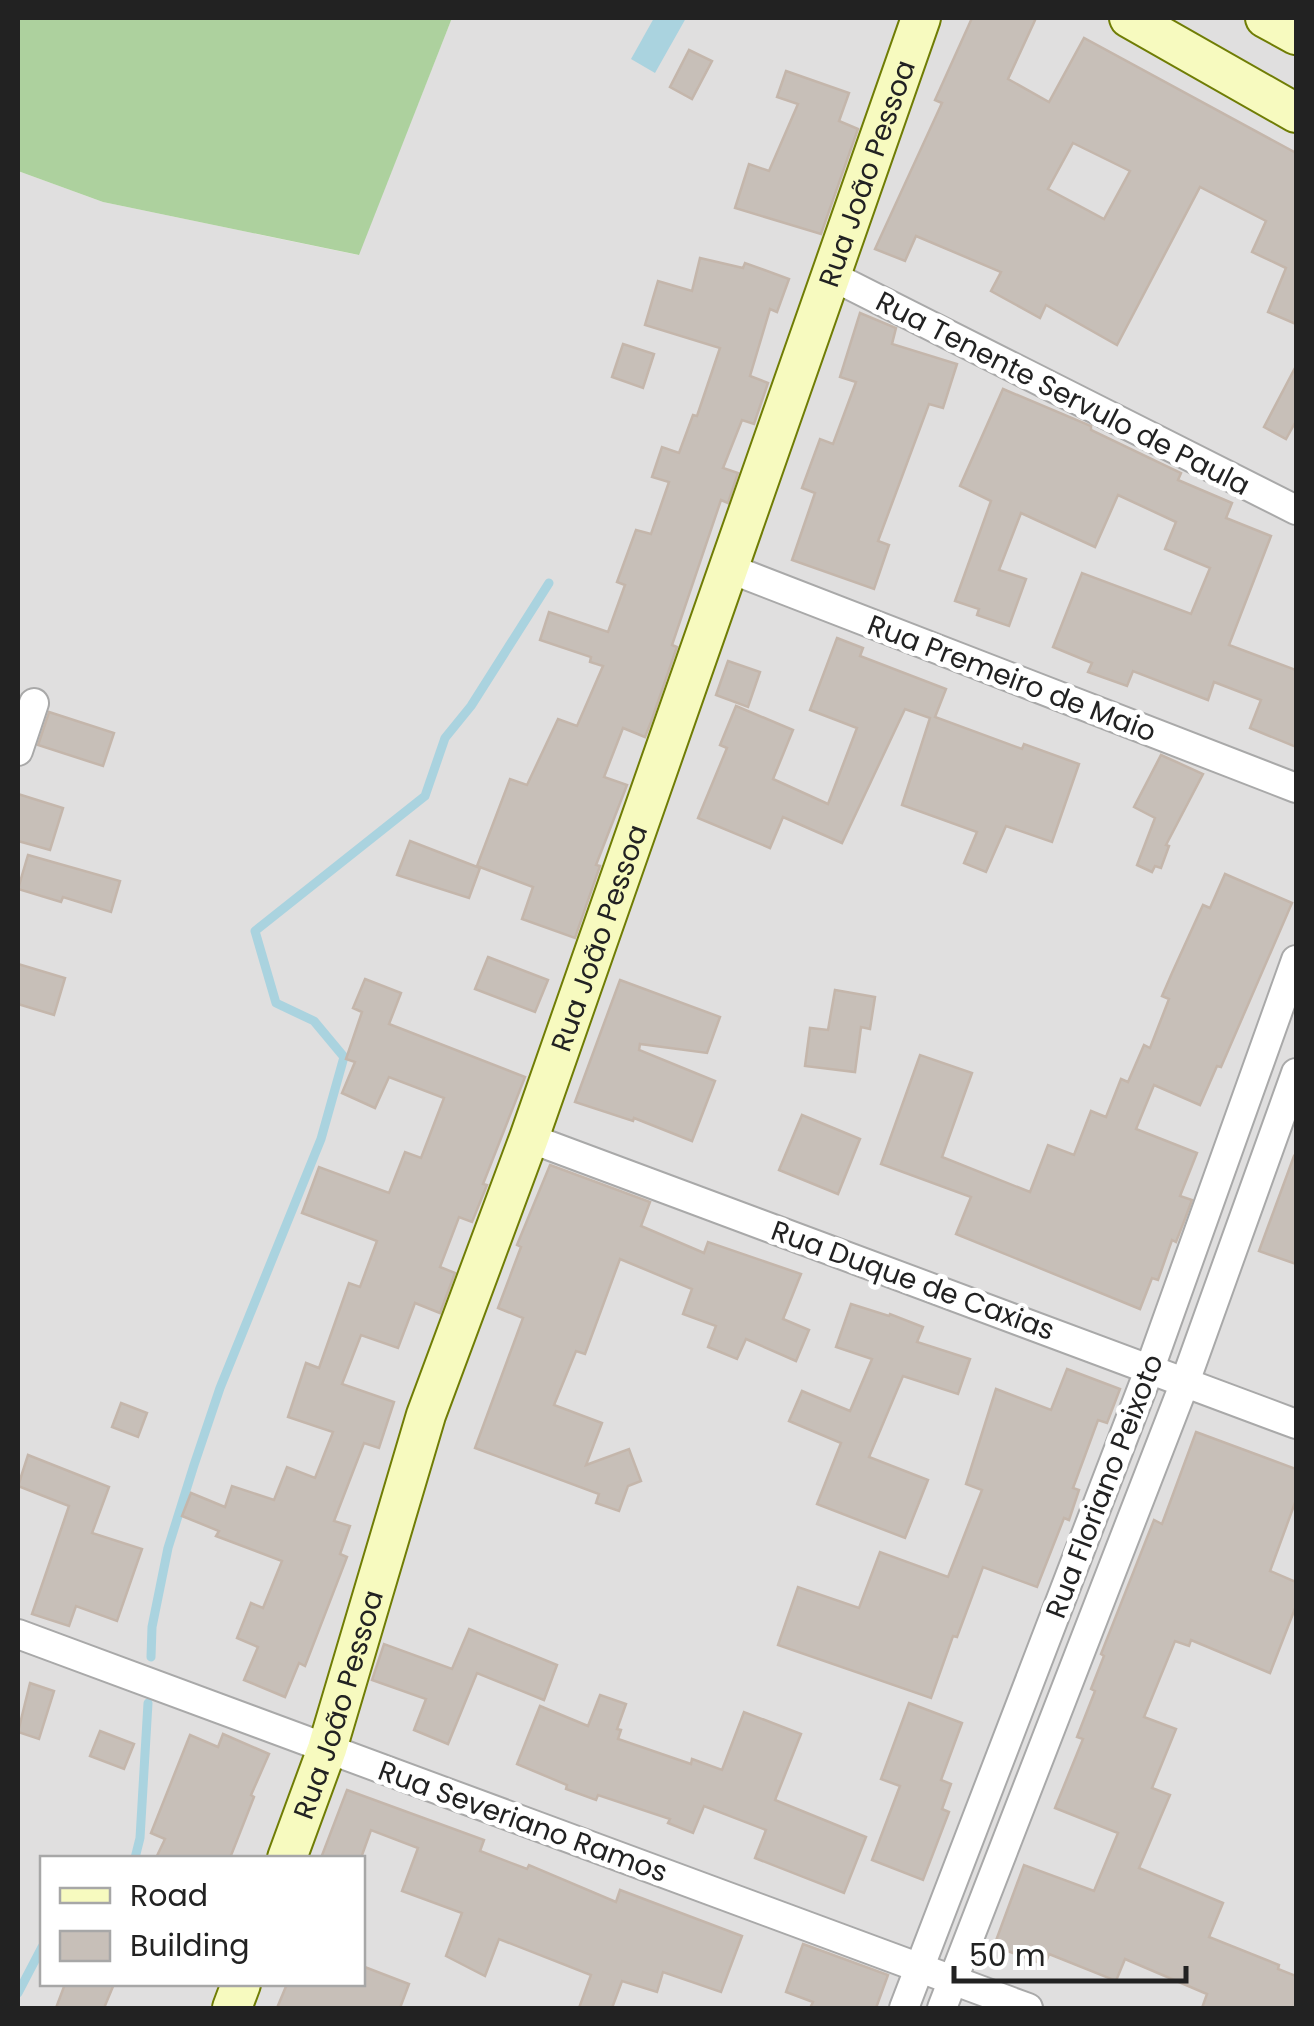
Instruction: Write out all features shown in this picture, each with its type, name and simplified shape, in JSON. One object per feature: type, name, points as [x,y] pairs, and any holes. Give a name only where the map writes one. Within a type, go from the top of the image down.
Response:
[{"type":"street","name":"Rua João Pessoa","points":[[288,1856],[326,1749],[426,1415],[529,1138],[921,18]]},
{"type":"street","points":[[1129,18],[1296,113]]},
{"type":"street","points":[[1265,18],[1296,35]]},
{"type":"street","name":"Rua Tenente Servulo de Paula","points":[[830,275],[1296,510]]},
{"type":"street","name":"Rua Premeiro de Maio","points":[[728,568],[1296,788]]},
{"type":"street","points":[[18,751],[34,704]]},
{"type":"street","name":"Rua Floriano Peixoto","points":[[904,2008],[1150,1368],[1296,960]]},
{"type":"street","name":"Rua Floriano Peixoto","points":[[942,2008],[1186,1382],[1296,1074]]},
{"type":"street","name":"Rua Duque de Caxias","points":[[529,1138],[1296,1424]]},
{"type":"street","name":"Rua Severiano Ramos","points":[[18,1634],[1028,2008]]},
{"type":"shaded area","points":[[452,18],[1296,18],[1296,2008],[18,2008],[18,171],[103,202],[358,255]]},
{"type":"green space","points":[[18,18],[452,18],[359,255],[103,202],[18,171]]},
{"type":"water","points":[[654,18],[686,18],[655,73],[631,59]]},
{"type":"building","points":[[972,18],[1036,18],[1008,79],[1049,102],[1084,38],[1296,153],[1296,324],[1268,312],[1286,268],[1252,252],[1266,221],[1200,187],[1117,345],[1046,305],[1040,318],[991,291],[1001,272],[916,236],[905,261],[875,249],[942,103],[935,100]],"holes":[[[1073,143],[1130,171],[1104,219],[1048,189]]]},
{"type":"building","points":[[689,50],[712,61],[692,99],[670,87]]},
{"type":"building","points":[[786,71],[849,93],[839,121],[858,129],[821,234],[735,208],[749,164],[769,171],[798,104],[777,97]]},
{"type":"building","points":[[700,258],[743,268],[745,263],[789,279],[777,312],[770,309],[750,376],[768,383],[754,424],[742,420],[723,468],[738,473],[728,503],[721,500],[672,645],[677,647],[651,722],[645,737],[623,728],[604,777],[627,785],[596,865],[600,866],[575,938],[522,919],[533,887],[477,866],[510,779],[527,785],[558,719],[577,726],[603,666],[590,662],[591,657],[540,640],[549,612],[608,632],[625,585],[617,582],[636,530],[651,534],[669,482],[652,477],[662,447],[679,453],[693,415],[697,416],[720,348],[645,325],[658,281],[692,291]]},
{"type":"building","points":[[860,313],[896,328],[892,344],[957,364],[943,408],[929,404],[878,541],[889,545],[874,589],[792,560],[815,493],[802,488],[820,439],[833,444],[856,382],[840,377]]},
{"type":"building","points":[[623,344],[654,354],[643,388],[612,377]]},
{"type":"building","points":[[1296,366],[1296,421],[1286,439],[1264,427]]},
{"type":"building","points":[[1003,389],[1091,426],[1091,430],[1181,473],[1178,480],[1232,503],[1226,518],[1271,536],[1229,645],[1296,670],[1296,747],[1250,728],[1261,700],[1214,682],[1208,700],[1133,671],[1127,686],[1088,672],[1092,663],[1053,647],[1082,573],[1191,614],[1210,568],[1165,549],[1176,522],[1118,495],[1095,547],[1021,513],[999,570],[1026,579],[1009,626],[977,615],[979,609],[955,601],[991,501],[960,486]]},
{"type":"building","points":[[837,638],[863,648],[860,656],[946,689],[935,717],[1022,749],[1024,744],[1079,764],[1052,842],[1006,826],[986,872],[964,863],[977,832],[902,805],[930,718],[905,709],[842,843],[783,817],[770,848],[698,818],[727,748],[720,745],[736,706],[793,730],[773,779],[828,804],[857,728],[810,710]]},
{"type":"building","points":[[728,661],[760,672],[748,707],[716,695]]},
{"type":"building","points":[[49,712],[114,733],[103,766],[38,745]]},
{"type":"building","points":[[1161,755],[1203,774],[1166,845],[1169,846],[1161,868],[1155,866],[1152,872],[1137,865],[1155,818],[1134,807]]},
{"type":"building","points":[[18,794],[63,808],[50,850],[18,841]]},
{"type":"building","points":[[410,841],[480,868],[469,898],[397,875]]},
{"type":"building","points":[[28,855],[120,881],[111,912],[63,897],[61,902],[18,889]]},
{"type":"building","points":[[1225,874],[1292,903],[1221,1067],[1217,1066],[1200,1105],[1154,1085],[1136,1129],[1197,1153],[1180,1196],[1192,1200],[1158,1280],[1152,1278],[1140,1309],[956,1234],[971,1197],[881,1164],[920,1055],[972,1073],[942,1157],[1030,1192],[1048,1145],[1074,1155],[1091,1111],[1106,1117],[1121,1079],[1128,1082],[1144,1045],[1150,1048],[1169,999],[1162,996],[1203,905],[1210,908]]},
{"type":"building","points":[[488,957],[548,980],[535,1012],[475,989]]},
{"type":"building","points":[[18,964],[65,978],[54,1015],[18,1004]]},
{"type":"building","points":[[365,979],[401,993],[389,1024],[525,1077],[472,1222],[459,1217],[440,1267],[455,1273],[440,1313],[415,1303],[398,1348],[361,1335],[342,1384],[394,1402],[379,1448],[364,1443],[334,1521],[350,1526],[340,1554],[347,1557],[305,1666],[299,1663],[285,1697],[244,1680],[258,1647],[237,1638],[251,1603],[263,1608],[282,1561],[216,1536],[219,1531],[182,1516],[191,1493],[225,1507],[232,1486],[274,1500],[287,1467],[315,1478],[333,1432],[288,1417],[306,1363],[319,1368],[349,1283],[360,1287],[377,1241],[302,1213],[319,1167],[389,1193],[405,1152],[421,1158],[444,1098],[389,1077],[375,1108],[342,1093],[355,1062],[346,1059],[362,1012],[353,1008]]},
{"type":"building","points":[[620,980],[720,1017],[707,1053],[640,1044],[639,1050],[715,1081],[692,1141],[634,1118],[633,1121],[575,1102]]},
{"type":"building","points":[[835,990],[875,997],[870,1029],[861,1027],[855,1072],[805,1066],[810,1028],[828,1030]]},
{"type":"building","points":[[802,1115],[860,1139],[838,1194],[779,1170]]},
{"type":"building","points":[[1296,1157],[1296,1264],[1259,1251]]},
{"type":"building","points":[[550,1165],[650,1202],[641,1226],[704,1253],[708,1242],[801,1274],[783,1319],[809,1330],[796,1361],[746,1339],[737,1359],[708,1347],[716,1326],[683,1314],[692,1289],[620,1259],[585,1354],[576,1351],[554,1405],[602,1423],[586,1465],[629,1449],[641,1481],[628,1486],[619,1511],[596,1503],[599,1494],[475,1448],[523,1318],[498,1308],[521,1247],[517,1245]]},
{"type":"building","points":[[851,1304],[923,1327],[917,1342],[970,1359],[958,1394],[903,1376],[869,1457],[928,1480],[905,1538],[817,1504],[841,1443],[789,1421],[802,1391],[850,1411],[872,1359],[836,1347]]},
{"type":"building","points":[[1067,1369],[1120,1389],[1107,1423],[1098,1420],[1073,1488],[1079,1490],[1069,1520],[1064,1518],[1037,1587],[983,1567],[931,1698],[778,1645],[798,1587],[859,1608],[880,1552],[948,1577],[982,1490],[966,1484],[996,1389],[1051,1410]]},
{"type":"building","points":[[121,1403],[147,1413],[138,1437],[112,1427]]},
{"type":"building","points":[[1196,1432],[1296,1469],[1296,1500],[1270,1571],[1296,1582],[1296,1606],[1270,1673],[1191,1640],[1189,1646],[1175,1641],[1144,1717],[1176,1729],[1152,1788],[1170,1795],[1139,1868],[1223,1903],[1209,1937],[1279,1965],[1278,1969],[1296,1976],[1296,2008],[1202,2008],[1207,1994],[1125,1959],[1116,1981],[1049,1954],[1045,1965],[994,1946],[1024,1865],[1094,1891],[1118,1833],[1055,1808],[1083,1739],[1077,1737],[1095,1691],[1091,1689],[1104,1656],[1101,1654],[1154,1520],[1162,1524]]},
{"type":"building","points":[[28,1455],[109,1487],[92,1533],[142,1549],[117,1621],[76,1606],[69,1626],[32,1614],[69,1506],[18,1486]]},
{"type":"building","points":[[469,1629],[557,1665],[544,1700],[477,1673],[448,1744],[414,1730],[426,1699],[372,1680],[384,1644],[452,1669]]},
{"type":"building","points":[[30,1683],[54,1691],[39,1739],[18,1732]]},
{"type":"building","points":[[600,1695],[626,1704],[617,1729],[621,1730],[618,1739],[691,1764],[692,1759],[722,1770],[744,1712],[801,1734],[775,1800],[866,1837],[844,1893],[755,1858],[766,1830],[704,1806],[693,1833],[668,1823],[670,1819],[598,1795],[596,1800],[566,1789],[567,1785],[517,1764],[540,1706],[588,1726]]},
{"type":"building","points":[[909,1703],[962,1723],[941,1780],[951,1784],[942,1809],[949,1812],[923,1880],[872,1860],[900,1786],[881,1779]]},
{"type":"building","points":[[100,1731],[134,1744],[124,1769],[90,1756]]},
{"type":"building","points":[[223,1734],[269,1754],[231,1856],[157,1856],[165,1839],[151,1833],[190,1735],[218,1747]]},
{"type":"building","points":[[347,1790],[484,1840],[480,1851],[527,1869],[529,1865],[616,1902],[620,1890],[742,1936],[721,1992],[663,1972],[657,1992],[622,1981],[612,2008],[579,2008],[591,1975],[499,1939],[485,1976],[446,1956],[462,1913],[402,1891],[418,1848],[371,1830],[362,1856],[322,1856]]},
{"type":"building","points":[[803,1944],[888,1975],[876,2008],[810,2008],[813,2002],[786,1992]]},
{"type":"building","points":[[365,1967],[409,1984],[400,2008],[277,2008],[286,1986],[365,1986]]},
{"type":"building","points":[[64,1986],[113,1986],[104,2008],[56,2008]]},
{"type":"waterway","points":[[151,1657],[152,1627],[168,1548],[194,1465],[220,1388],[321,1139],[344,1057],[314,1021],[276,1003],[255,931],[425,796],[445,738],[471,706],[549,583]]},
{"type":"waterway","points":[[136,1856],[140,1838],[148,1703]]},
{"type":"waterway","points":[[18,1993],[40,1951]]}]
